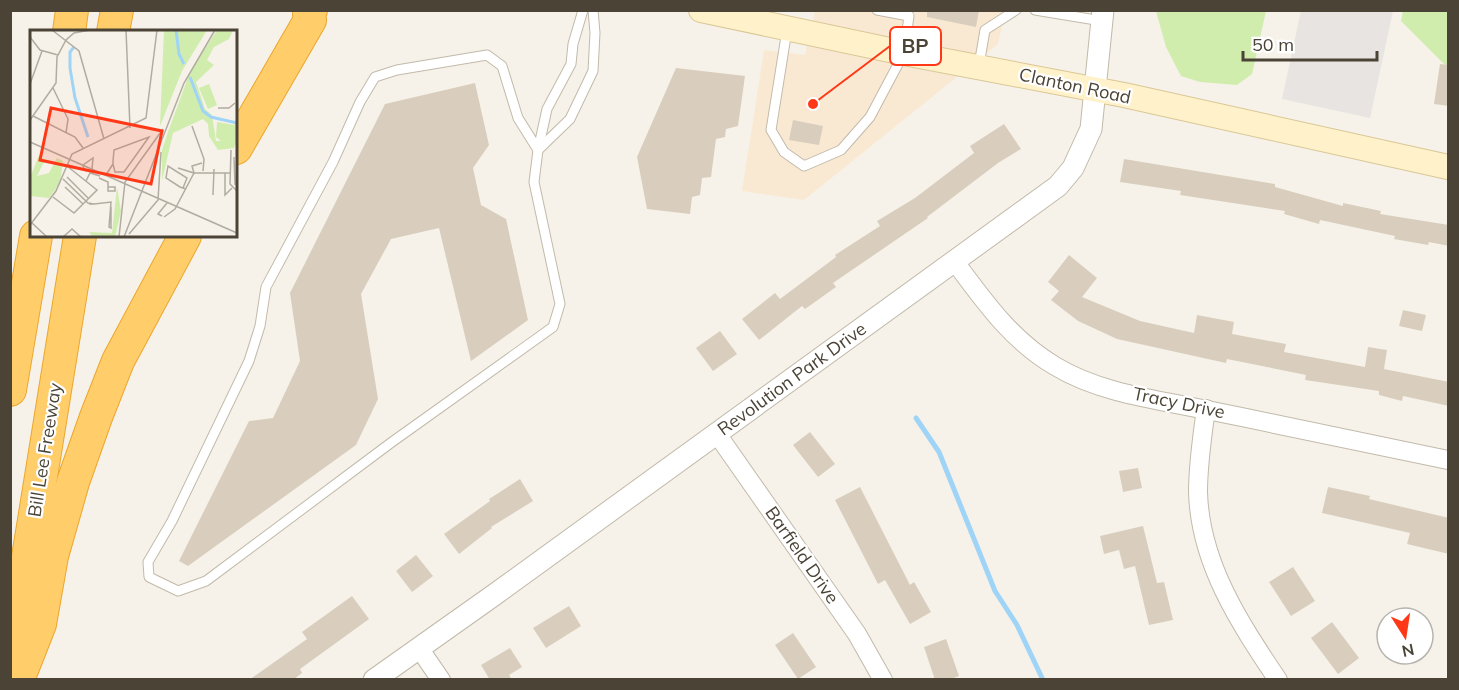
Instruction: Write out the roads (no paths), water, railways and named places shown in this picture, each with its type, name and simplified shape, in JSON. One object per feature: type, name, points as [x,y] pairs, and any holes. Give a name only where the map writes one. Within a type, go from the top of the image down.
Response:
[{"type":"highway","points":[[69,30],[72,10]]},
{"type":"highway","points":[[113,30],[117,10]]},
{"type":"highway","points":[[237,146],[316,14]]},
{"type":"highway","points":[[10,390],[36,237]]},
{"type":"highway","name":"Bill Lee Freeway","points":[[10,666],[80,237]]},
{"type":"highway","points":[[18,680],[40,624],[52,556],[73,482],[96,417],[118,361],[184,237]]},
{"type":"main road","name":"Clanton Road","points":[[701,10],[1095,90],[1449,167]]},
{"type":"street","name":"Revolution Park Drive","points":[[374,680],[1049,194],[1073,168],[1091,129],[1103,16]]},
{"type":"street","name":"Tracy Drive","points":[[955,261],[994,314],[1014,336],[1056,366],[1103,387],[1449,460]]},
{"type":"street","points":[[1206,409],[1199,461],[1198,494],[1202,529],[1212,564],[1226,597],[1278,680]]},
{"type":"street","name":"Barfield Drive","points":[[717,434],[857,634],[882,680]]},
{"type":"street","points":[[419,648],[441,680]]},
{"type":"lane","points":[[538,150],[518,118],[502,66],[488,55],[397,70],[375,77],[360,102],[333,162],[266,287],[260,326],[249,361],[172,521],[148,562],[149,577],[178,591],[206,581],[401,436],[553,327],[560,304],[534,182],[547,109],[571,64],[573,44],[583,10]]},
{"type":"lane","points":[[538,150],[570,119],[593,71],[595,33],[593,10]]},
{"type":"lane","points":[[787,27],[771,130],[784,152],[804,166],[841,150],[870,117],[904,53],[909,15],[877,10]]},
{"type":"lane","points":[[979,67],[986,30],[1016,10]]},
{"type":"lane","points":[[1035,10],[1103,16]]},
{"type":"waterway","points":[[916,418],[939,452],[995,591],[1017,625],[1043,680]]},
{"type":"place","name":"BP","points":[[813,104]]}]
